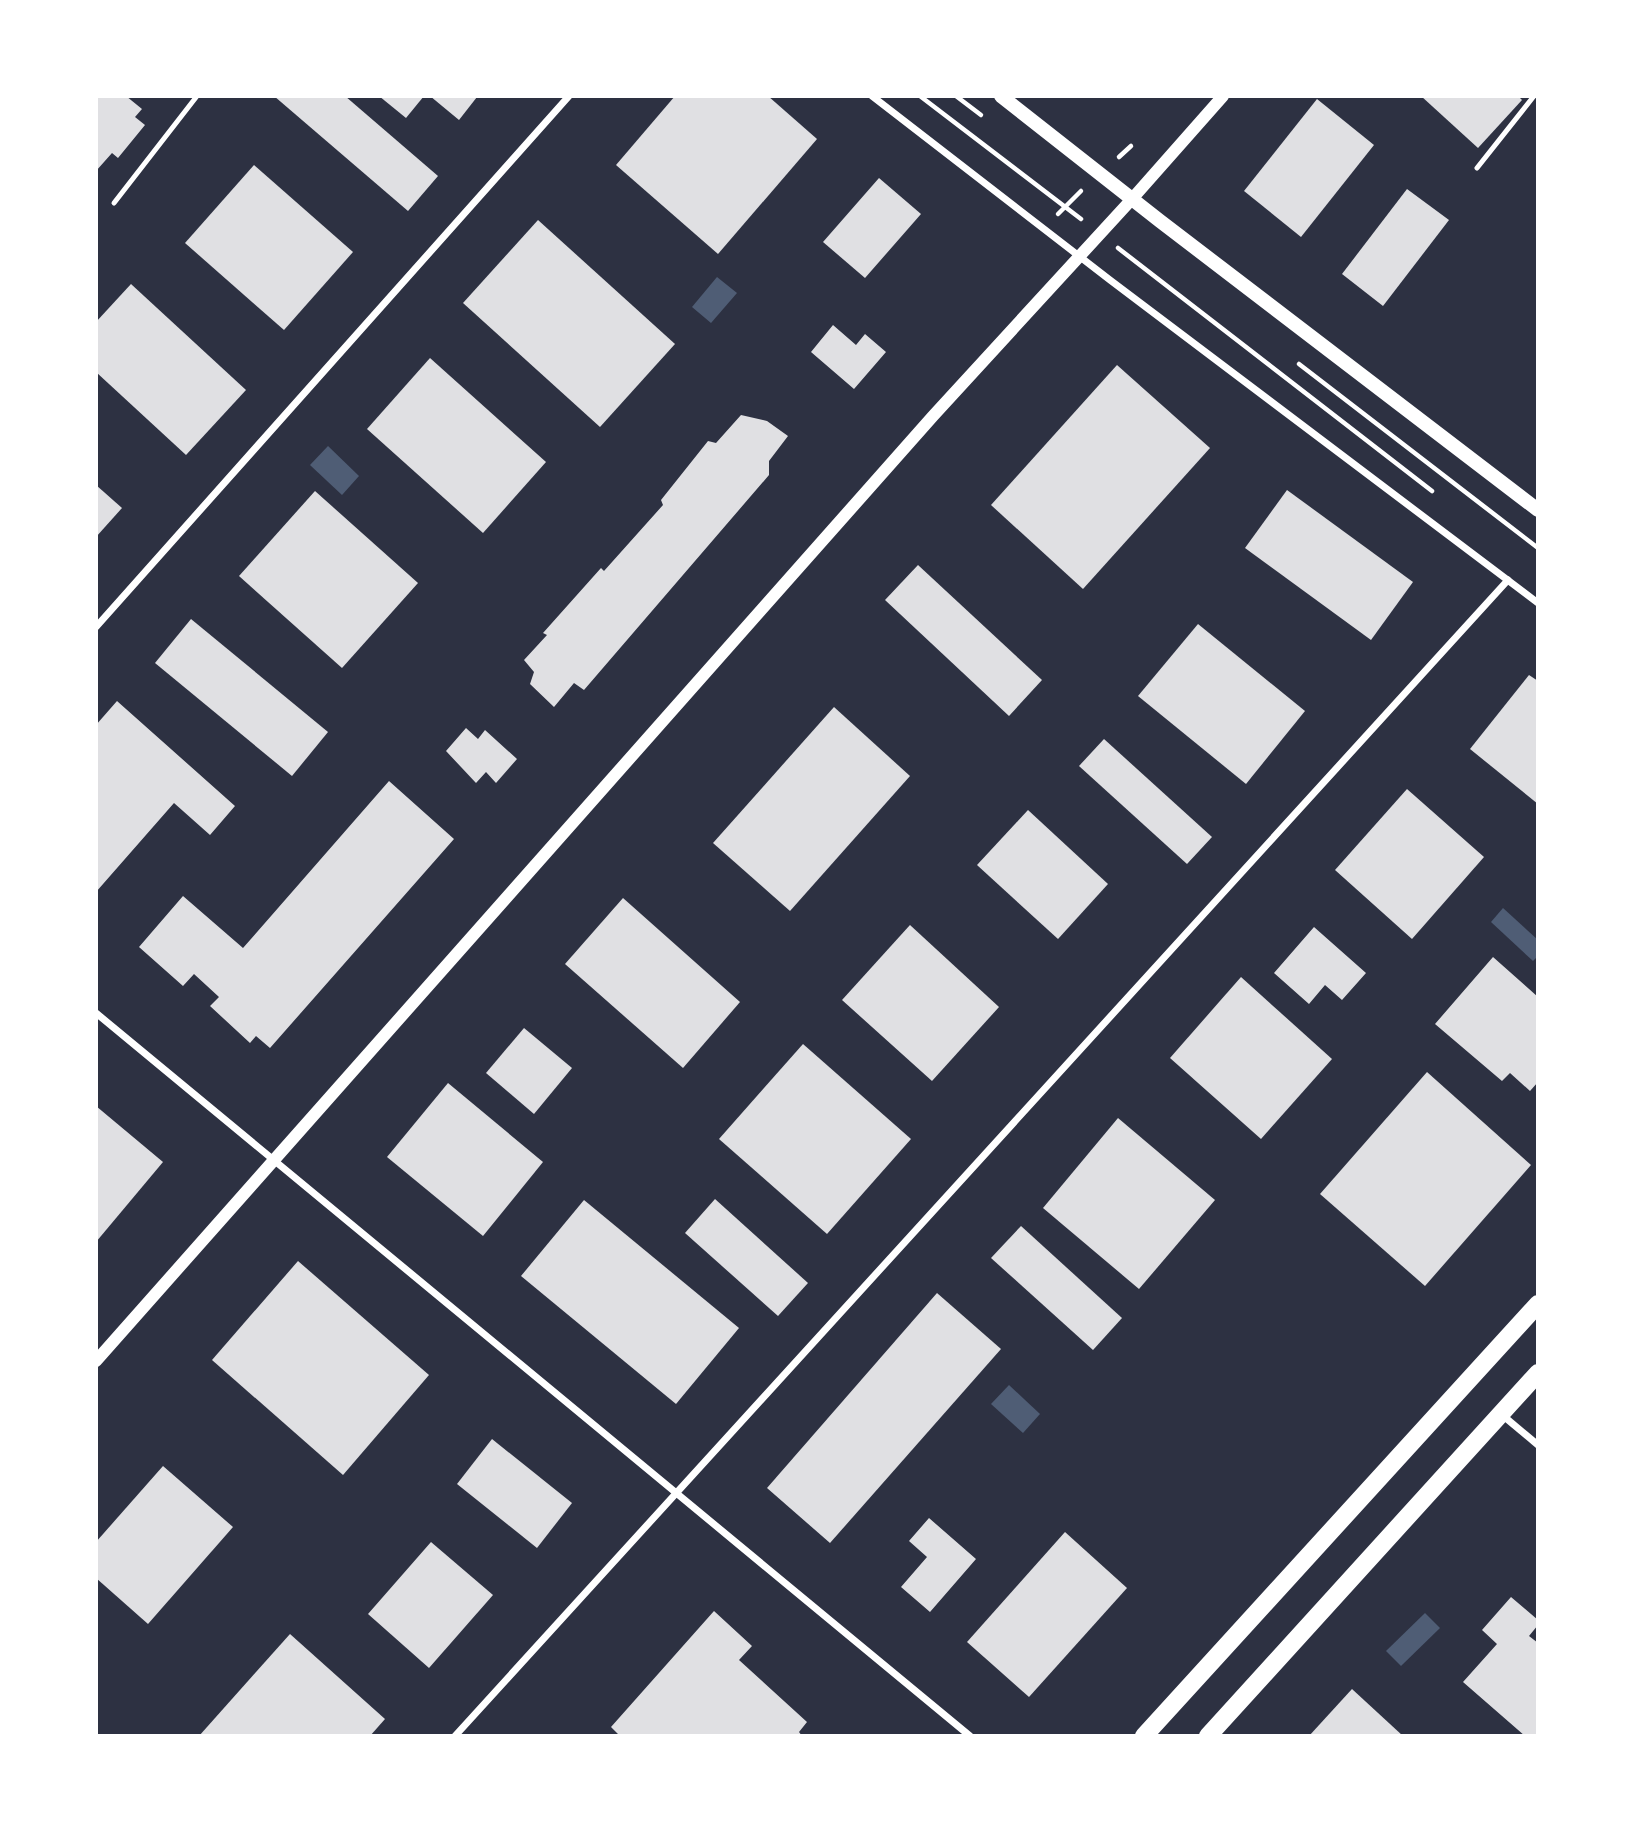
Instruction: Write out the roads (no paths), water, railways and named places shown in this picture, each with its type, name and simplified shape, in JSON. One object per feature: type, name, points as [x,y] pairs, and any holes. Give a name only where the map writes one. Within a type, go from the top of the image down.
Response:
[{"type":"main road","points":[[1002,96],[1538,510]]},
{"type":"main road","points":[[1144,1736],[1538,1304]]},
{"type":"main road","points":[[1208,1736],[1538,1373]]},
{"type":"street","points":[[96,627],[569,96]]},
{"type":"street","points":[[872,96],[1079,257],[1538,603]]},
{"type":"street","points":[[96,1361],[933,416],[1223,96]]},
{"type":"street","points":[[456,1736],[1508,580]]},
{"type":"street","points":[[96,1013],[970,1736]]},
{"type":"street","points":[[1501,1414],[1538,1445]]},
{"type":"lane","points":[[114,203],[197,96]]},
{"type":"lane","points":[[1477,168],[1534,96]]},
{"type":"water","points":[[717,277],[737,293],[711,323],[692,307]]},
{"type":"water","points":[[328,446],[359,476],[342,495],[310,465]]},
{"type":"water","points":[[1503,908],[1538,940],[1538,956],[1533,961],[1491,922]]},
{"type":"water","points":[[1009,1385],[1040,1414],[1023,1433],[991,1404]]},
{"type":"water","points":[[1425,1613],[1440,1628],[1401,1666],[1386,1651]]}]
